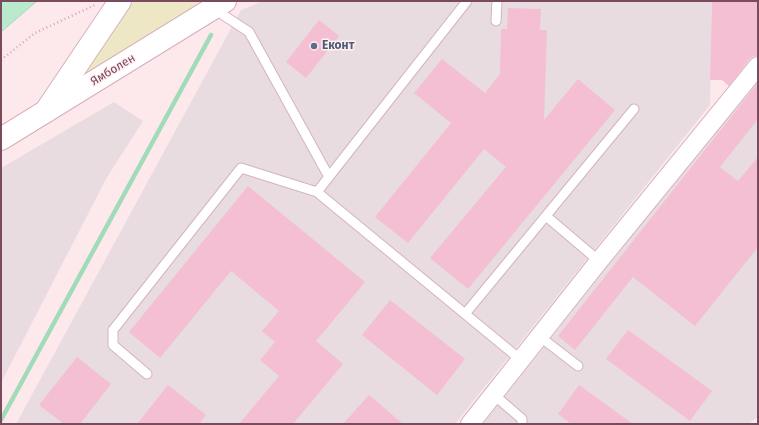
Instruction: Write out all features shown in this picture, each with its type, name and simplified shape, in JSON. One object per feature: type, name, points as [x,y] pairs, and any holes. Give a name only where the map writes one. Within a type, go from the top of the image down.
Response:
[{"type":"main road","points":[[46,111],[120,1]]},
{"type":"main road","name":"Ямболен","points":[[1,139],[220,5]]},
{"type":"street","points":[[470,424],[599,261],[758,66]]},
{"type":"lane","points":[[317,192],[467,1]]},
{"type":"lane","points":[[496,21],[497,1]]},
{"type":"lane","points":[[220,5],[249,32],[329,177]]},
{"type":"lane","points":[[465,314],[634,109]]},
{"type":"lane","points":[[147,374],[113,345],[114,330],[241,168],[317,192],[521,360]]},
{"type":"lane","points":[[546,216],[599,261]]},
{"type":"lane","points":[[539,336],[578,366]]},
{"type":"lane","points":[[493,394],[522,419],[522,424]]},
{"type":"path","points":[[1,60],[35,33],[97,4]]},
{"type":"shaded area","points":[[1,1],[37,1],[1,32]]},
{"type":"shaded area","points":[[134,1],[201,2],[81,77]]},
{"type":"shaded area","points":[[263,1],[712,1],[710,105],[455,424],[16,424],[241,10]]},
{"type":"shaded area","points":[[758,77],[758,417],[748,424],[483,424]]},
{"type":"shaded area","points":[[114,102],[143,121],[106,179],[1,383],[1,168]]},
{"type":"building","points":[[712,1],[758,1],[758,56],[754,56],[750,59],[729,86],[722,80],[710,80]]},
{"type":"building","points":[[508,8],[541,9],[540,30],[547,30],[544,120],[578,79],[615,110],[468,289],[430,258],[506,167],[484,149],[408,243],[375,217],[451,123],[414,93],[442,59],[485,93],[500,74],[501,29],[507,29]]},
{"type":"building","points":[[319,20],[339,36],[306,78],[286,62]]},
{"type":"building","points":[[757,84],[758,119],[720,167],[738,181],[758,157],[758,247],[695,326],[633,277],[575,350],[558,336]]},
{"type":"building","points":[[248,186],[365,282],[316,341],[343,364],[293,424],[239,424],[279,376],[260,360],[275,342],[262,331],[279,311],[231,271],[160,358],[129,332]]},
{"type":"building","points":[[390,300],[465,359],[437,395],[362,335]]},
{"type":"building","points":[[628,330],[712,391],[690,421],[606,359]]},
{"type":"building","points":[[77,357],[111,384],[80,424],[64,424],[39,405]]},
{"type":"building","points":[[168,385],[206,415],[199,424],[137,424]]},
{"type":"building","points":[[579,385],[633,424],[571,424],[558,414]]},
{"type":"building","points":[[369,395],[403,424],[343,424]]},
{"type":"waterway","points":[[1,420],[211,35]]},
{"type":"place","name":"Еконт","points":[[314,46]]}]
